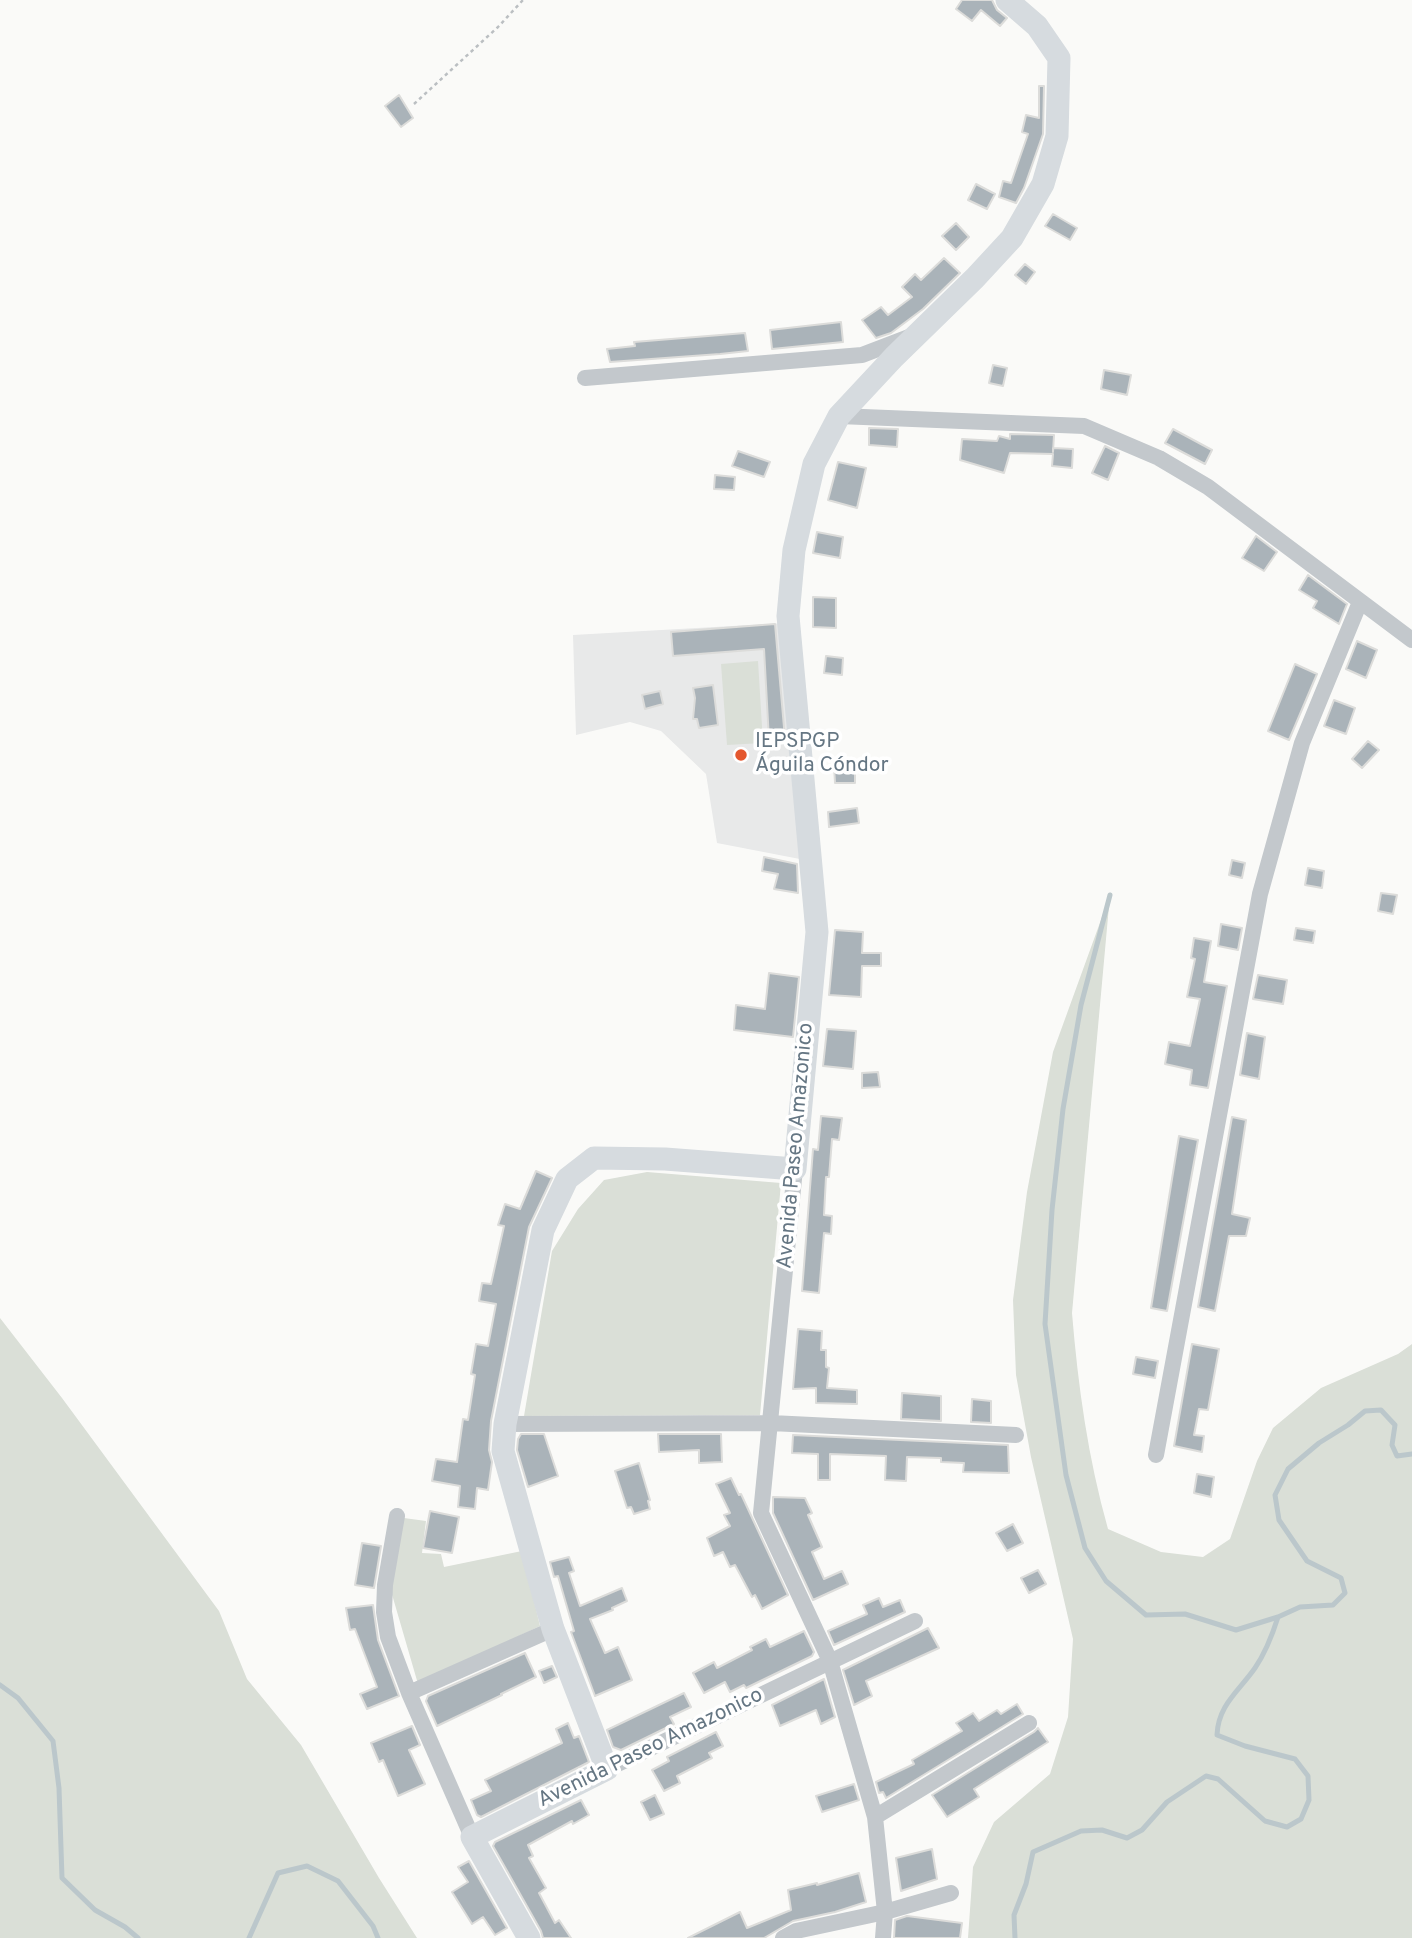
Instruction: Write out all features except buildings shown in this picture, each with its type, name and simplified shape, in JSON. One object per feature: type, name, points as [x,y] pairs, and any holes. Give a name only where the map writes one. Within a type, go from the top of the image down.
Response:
[{"type":"street","name":"Avenida Paseo Amazonico","points":[[830,1661],[761,1513],[817,932],[788,616],[794,550],[814,464],[839,416],[894,356],[975,278],[1012,238],[1042,184],[1057,136],[1059,58],[1037,26],[1007,0]]},
{"type":"street","points":[[585,377],[862,355],[918,334]]},
{"type":"street","points":[[839,416],[1084,426],[1159,458],[1208,487],[1412,640]]},
{"type":"street","points":[[1156,1455],[1260,894],[1302,743],[1360,602]]},
{"type":"street","points":[[607,1769],[553,1629],[503,1451],[505,1424],[543,1230],[567,1179],[594,1158],[665,1159],[795,1169]]},
{"type":"street","points":[[505,1424],[771,1423],[1016,1436]]},
{"type":"street","points":[[397,1516],[385,1585],[384,1612],[388,1637],[409,1693],[472,1837],[529,1938]]},
{"type":"street","name":"Avenida Paseo Amazonico","points":[[472,1837],[915,1621]]},
{"type":"street","points":[[409,1693],[553,1629]]},
{"type":"street","points":[[830,1661],[875,1817],[885,1912],[883,1938]]},
{"type":"street","points":[[875,1817],[1029,1723]]},
{"type":"street","points":[[783,1938],[796,1931],[885,1912],[951,1893]]},
{"type":"path","points":[[414,104],[498,27],[523,0]]},
{"type":"shaded area","name":"IEPSPGP Águila Cóndor","points":[[785,623],[805,860],[717,843],[706,774],[661,731],[630,722],[576,735],[573,635]]},
{"type":"shaded area","points":[[758,661],[763,743],[727,745],[721,664]]},
{"type":"shaded area","points":[[1110,895],[1072,1313],[1085,1422],[1108,1529],[1161,1552],[1203,1557],[1230,1539],[1257,1461],[1273,1428],[1321,1388],[1398,1354],[1412,1344],[1412,1938],[968,1938],[973,1867],[994,1822],[1050,1774],[1068,1717],[1073,1639],[1031,1457],[1016,1375],[1013,1300],[1027,1192],[1053,1052]]},
{"type":"shaded area","points":[[647,1172],[781,1183],[760,1415],[524,1416],[552,1251],[578,1209],[604,1180]]},
{"type":"shaded area","points":[[0,1318],[219,1611],[247,1679],[301,1745],[417,1938],[0,1938]]},
{"type":"shaded area","points":[[404,1518],[426,1521],[422,1553],[441,1554],[444,1567],[522,1551],[540,1626],[418,1684],[391,1591]]},
{"type":"waterway","points":[[1110,895],[1081,1005],[1063,1109],[1052,1210],[1045,1324],[1066,1475],[1085,1548],[1106,1581],[1146,1615],[1185,1614],[1236,1630],[1278,1617]]},
{"type":"waterway","points":[[1015,1938],[1014,1915],[1026,1884],[1033,1852],[1081,1831],[1102,1830],[1127,1838],[1142,1830],[1167,1802],[1206,1776],[1218,1779],[1265,1821],[1287,1827],[1301,1819],[1309,1800],[1308,1776],[1295,1759],[1245,1746],[1217,1735],[1225,1707],[1259,1662],[1278,1617],[1300,1607],[1333,1605],[1345,1593],[1341,1578],[1307,1561],[1279,1520],[1275,1495],[1288,1469],[1319,1443],[1365,1411],[1381,1410],[1395,1425],[1392,1445],[1397,1456],[1412,1454]]},
{"type":"waterway","points":[[0,1685],[18,1698],[53,1741],[59,1788],[62,1878],[95,1910],[125,1927],[138,1938]]},
{"type":"waterway","points":[[249,1938],[278,1873],[307,1866],[338,1881],[373,1926],[378,1938]]},
{"type":"place","name":"IEPSPGP Águila Cóndor","points":[[741,755]]}]
